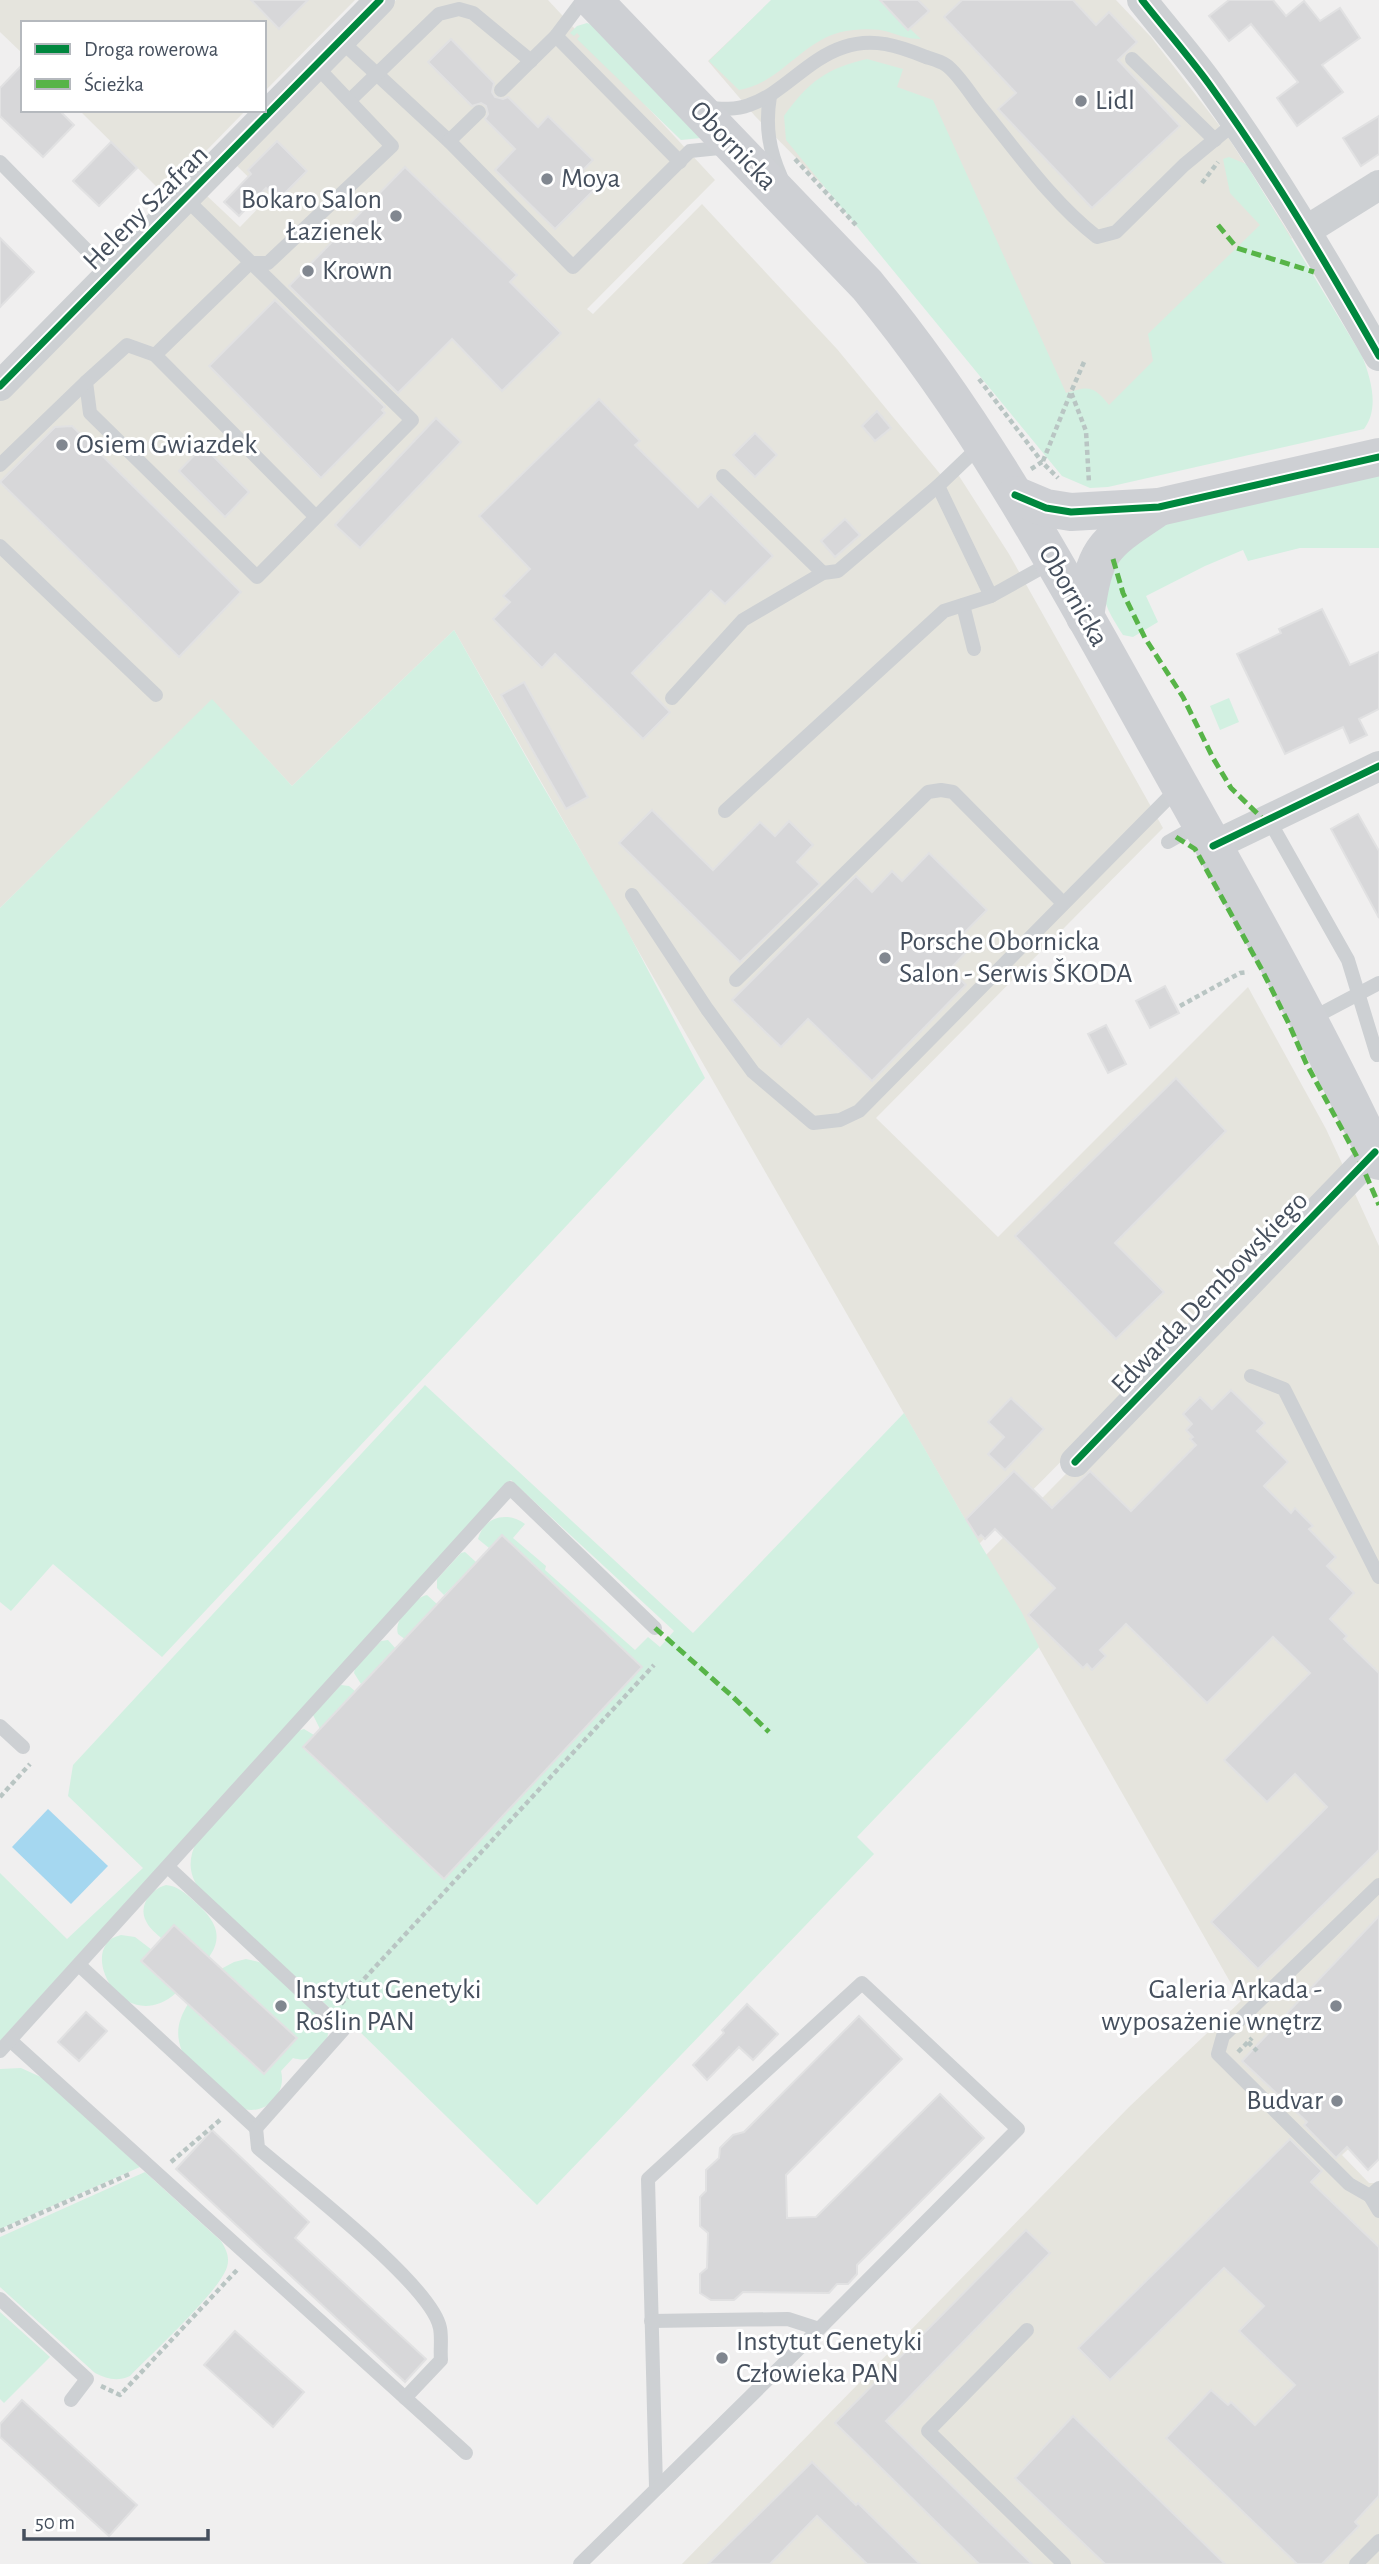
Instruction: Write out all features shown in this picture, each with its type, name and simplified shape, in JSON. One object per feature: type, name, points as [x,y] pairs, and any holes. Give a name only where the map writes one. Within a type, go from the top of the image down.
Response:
[{"type":"main road","name":"Obornicka","points":[[593,0],[867,285],[903,329],[983,443],[1180,786],[1308,1021],[1377,1157]]},
{"type":"main road","points":[[1011,489],[1046,508],[1086,504],[1100,509],[1159,507],[1379,457]]},
{"type":"main road","points":[[1053,561],[1086,504]]},
{"type":"main road","points":[[1053,561],[1106,545],[1159,507]]},
{"type":"main road","points":[[1085,617],[1094,568],[1106,545]]},
{"type":"street","name":"Heleny Szafran","points":[[0,386],[380,0]]},
{"type":"street","points":[[1142,0],[1207,81],[1226,131],[1307,230],[1379,356]]},
{"type":"street","points":[[1307,230],[1379,185]]},
{"type":"street","points":[[1207,835],[1379,766]]},
{"type":"street","name":"Edwarda Dembowskiego","points":[[1075,1462],[1377,1157]]},
{"type":"lane","points":[[501,90],[556,36],[583,0]]},
{"type":"lane","points":[[350,100],[439,14],[459,9],[473,13],[531,61]]},
{"type":"lane","points":[[556,36],[680,162]]},
{"type":"lane","points":[[340,40],[449,141],[573,267],[690,151],[733,146]]},
{"type":"lane","points":[[695,107],[740,107],[770,96],[795,74],[831,51],[871,41],[891,44],[947,65],[1050,191],[1097,237],[1116,232],[1184,166],[1226,131],[1132,59]]},
{"type":"lane","points":[[155,355],[250,263],[268,263],[392,146],[316,65]]},
{"type":"lane","points":[[770,96],[767,115],[769,145],[793,208]]},
{"type":"lane","points":[[449,141],[479,112]]},
{"type":"lane","points":[[0,163],[110,274]]},
{"type":"lane","points":[[86,382],[90,413],[257,577],[412,420],[185,198]]},
{"type":"lane","points":[[0,465],[127,345],[155,355],[316,516]]},
{"type":"lane","points":[[672,698],[743,620],[823,573],[838,571],[938,486],[983,443]]},
{"type":"lane","points":[[723,476],[823,573]]},
{"type":"lane","points":[[938,486],[991,596]]},
{"type":"lane","points":[[0,546],[156,695]]},
{"type":"lane","points":[[724,811],[944,611],[991,596],[1053,561]]},
{"type":"lane","points":[[963,605],[974,649]]},
{"type":"lane","points":[[632,895],[707,1009],[754,1072],[813,1122],[840,1120],[859,1111],[1180,786]]},
{"type":"lane","points":[[736,980],[928,792],[954,792],[1063,902]]},
{"type":"lane","points":[[1274,829],[1348,960],[1377,1055]]},
{"type":"lane","points":[[1168,842],[1207,835]]},
{"type":"lane","points":[[1308,1021],[1379,983]]},
{"type":"lane","points":[[1251,1376],[1284,1389],[1379,1577]]},
{"type":"lane","points":[[466,2453],[153,2170],[5,2046],[510,1488],[655,1628]]},
{"type":"lane","points":[[0,1726],[23,1747]]},
{"type":"lane","points":[[168,1867],[343,2030],[256,2128]]},
{"type":"lane","points":[[1379,1885],[1223,2036],[1218,2054],[1349,2185],[1375,2192],[1379,2211]]},
{"type":"lane","points":[[79,1965],[256,2128],[258,2148],[384,2256],[421,2294],[440,2326],[441,2360],[405,2398]]},
{"type":"lane","points":[[580,2564],[1018,2129],[862,1983],[648,2179],[656,2487]]},
{"type":"lane","points":[[0,2299],[87,2379],[71,2400]]},
{"type":"lane","points":[[651,2321],[788,2319],[819,2329]]},
{"type":"lane","points":[[1027,2330],[928,2431],[1064,2564]]},
{"type":"lane","points":[[1356,2564],[1379,2541]]},
{"type":"path","points":[[1011,489],[1042,461],[1084,362]]},
{"type":"path","points":[[1071,392],[1086,431],[1086,504]]},
{"type":"path","points":[[1042,461],[1059,479]]},
{"type":"path","points":[[1180,1006],[1240,973],[1251,971]]},
{"type":"path","points":[[329,2017],[654,1665]]},
{"type":"path","points":[[0,1797],[36,1759],[23,1747]]},
{"type":"path","points":[[1248,2042],[1256,2051]]},
{"type":"path","points":[[0,2231],[153,2170],[234,2108]]},
{"type":"path","points":[[87,2379],[120,2395],[249,2257]]},
{"type":"shaded area","points":[[0,0],[355,0],[266,90],[266,21],[21,21],[21,52],[0,32]]},
{"type":"shaded area","points":[[396,0],[548,0],[715,180],[587,309],[593,314],[702,204],[837,349],[941,475],[952,465],[1009,554],[1163,828],[876,1118],[998,1237],[1248,987],[1326,1129],[1347,1174],[979,1544],[454,630],[292,786],[212,700],[0,908],[0,401],[205,194],[240,227],[269,197],[235,164]]},
{"type":"shaded area","points":[[772,0],[1116,0],[1151,37],[1226,134],[1292,238],[1054,464],[904,268],[755,116],[708,61]]},
{"type":"shaded area","points":[[81,112],[244,112],[164,194]]},
{"type":"shaded area","points":[[1351,1185],[1379,1246],[1379,2138],[1370,2129],[1342,2155],[1369,2183],[1379,2183],[1379,2564],[682,2564],[1129,2107],[1241,2001],[986,1555]]},
{"type":"green space","points":[[771,0],[879,0],[921,39],[878,30],[841,32],[814,44],[766,80],[739,90],[709,61]]},
{"type":"green space","points":[[587,23],[592,25],[701,138],[681,140],[577,39],[580,36],[577,33],[574,36],[570,33],[577,26]]},
{"type":"green space","points":[[867,59],[903,69],[897,87],[933,100],[1066,393],[1090,389],[1109,405],[1153,361],[1148,334],[1260,225],[1230,193],[1223,159],[1229,157],[1246,164],[1362,356],[1369,375],[1373,404],[1364,429],[1108,487],[1090,488],[1062,476],[786,140],[784,116],[810,85],[829,72]]},
{"type":"green space","points":[[1379,470],[1379,548],[1300,548],[1248,561],[1243,550],[1146,596],[1158,622],[1133,637],[1123,635],[1112,618],[1104,597],[1105,569],[1157,523]]},
{"type":"green space","points":[[454,630],[621,919],[705,1078],[162,1657],[53,1564],[11,1611],[0,1602],[0,908],[212,699],[292,786]]},
{"type":"green space","points":[[1229,698],[1239,722],[1220,730],[1210,706]]},
{"type":"green space","points":[[425,1385],[693,1633],[904,1413],[1022,1613],[1039,1647],[857,1837],[874,1854],[537,2205],[359,2031],[354,2030],[200,1890],[193,1878],[191,1866],[197,1841],[298,1731],[304,1729],[314,1735],[303,1748],[444,1879],[475,1846],[320,1729],[313,1715],[341,1685],[349,1686],[355,1691],[344,1703],[517,1800],[376,1669],[361,1684],[354,1673],[355,1668],[381,1641],[388,1640],[396,1649],[386,1661],[528,1789],[559,1756],[398,1634],[397,1628],[402,1616],[411,1605],[427,1595],[437,1604],[427,1615],[569,1746],[601,1711],[459,1580],[444,1595],[437,1588],[437,1579],[461,1553],[465,1552],[476,1562],[470,1570],[641,1667],[502,1535],[489,1548],[478,1539],[485,1525],[497,1518],[511,1518],[525,1524],[513,1538],[635,1650],[648,1637],[660,1647],[674,1631],[511,1480],[0,2041],[0,1873],[67,1939],[143,1868],[68,1796],[73,1765]]},
{"type":"green space","points":[[166,1885],[184,1893],[201,1907],[215,1926],[216,1941],[209,1957],[174,1925],[162,1939],[147,1924],[144,1909],[147,1898]]},
{"type":"green space","points":[[121,1935],[135,1937],[152,1950],[142,1962],[176,1993],[156,2004],[138,2005],[122,1998],[111,1985],[104,1970],[102,1955],[108,1942]]},
{"type":"green space","points":[[246,1959],[268,1967],[293,1988],[320,2016],[328,2032],[325,2043],[309,2058],[293,2058],[281,2071],[281,2087],[273,2101],[260,2109],[252,2110],[244,2109],[182,2051],[178,2033],[188,2004],[264,2074],[221,1969]]},
{"type":"green space","points":[[21,2068],[43,2078],[140,2167],[0,2229],[0,2069]]},
{"type":"green space","points":[[145,2172],[221,2241],[228,2263],[222,2278],[212,2291],[168,2339],[130,2376],[112,2379],[95,2373],[0,2287],[0,2237]]},
{"type":"green space","points":[[0,2312],[50,2357],[4,2403],[0,2399]]},
{"type":"water","points":[[48,1809],[108,1866],[71,1904],[12,1847]]},
{"type":"building","points":[[251,0],[308,0],[279,29]]},
{"type":"building","points":[[880,0],[918,0],[929,11],[908,30]]},
{"type":"building","name":"Lidl","points":[[962,0],[1073,0],[1096,25],[1109,12],[1137,42],[1118,60],[1180,126],[1092,208],[998,109],[1016,93],[944,17]]},
{"type":"building","points":[[1229,0],[1273,0],[1286,16],[1304,1],[1320,21],[1340,8],[1360,38],[1322,65],[1343,92],[1297,126],[1277,98],[1298,82],[1251,24],[1229,41],[1209,16]]},
{"type":"building","name":"Moya","points":[[451,39],[494,83],[492,92],[495,97],[508,97],[538,127],[548,116],[593,160],[582,171],[598,186],[555,229],[495,170],[515,149],[485,119],[488,114],[486,106],[481,103],[472,106],[428,62]]},
{"type":"building","points":[[21,66],[21,112],[61,112],[74,125],[43,157],[0,116],[0,88]]},
{"type":"building","points":[[1379,116],[1379,154],[1361,166],[1343,138]]},
{"type":"building","points":[[277,141],[307,171],[278,200],[266,188],[239,216],[224,202],[251,174],[248,170]]},
{"type":"building","points":[[111,142],[137,168],[99,206],[73,181]]},
{"type":"building","points":[[405,167],[517,275],[510,282],[561,333],[502,391],[452,339],[398,393],[289,286]]},
{"type":"building","points":[[0,238],[34,272],[0,307]]},
{"type":"building","points":[[275,300],[385,407],[382,410],[385,413],[321,478],[209,366]]},
{"type":"building","points":[[599,399],[640,441],[635,445],[698,507],[711,494],[773,556],[725,604],[711,591],[632,673],[670,712],[643,739],[555,654],[542,668],[493,619],[510,602],[503,596],[530,569],[479,516]]},
{"type":"building","points":[[877,411],[891,428],[875,441],[862,426]]},
{"type":"building","points":[[436,418],[461,442],[360,548],[335,525]]},
{"type":"building","points":[[72,426],[241,592],[179,657],[0,482],[55,427]]},
{"type":"building","points":[[755,433],[777,455],[755,477],[733,455]]},
{"type":"building","points":[[203,446],[249,492],[225,517],[179,471]]},
{"type":"building","points":[[845,519],[860,535],[835,557],[821,541]]},
{"type":"building","points":[[1322,609],[1350,665],[1379,652],[1379,709],[1359,719],[1367,735],[1350,743],[1343,727],[1285,754],[1237,654],[1281,633],[1279,629]]},
{"type":"building","points":[[524,682],[588,797],[566,809],[501,695]]},
{"type":"building","points":[[652,810],[713,870],[760,822],[775,836],[789,821],[813,845],[797,862],[820,884],[740,962],[619,843]]},
{"type":"building","points":[[1358,814],[1379,851],[1379,918],[1331,829]]},
{"type":"building","name":"Porsche Obornicka Salon - Serwis ŠKODA","points":[[929,853],[987,910],[960,937],[970,948],[950,969],[966,985],[872,1081],[808,1019],[781,1047],[732,1000],[856,876],[872,892],[892,871],[902,881]]},
{"type":"building","points":[[1165,986],[1179,1013],[1150,1028],[1136,1001]]},
{"type":"building","points":[[1106,1025],[1126,1064],[1108,1073],[1088,1034]]},
{"type":"building","points":[[1176,1078],[1226,1131],[1115,1243],[1164,1292],[1116,1339],[1015,1236]]},
{"type":"building","points":[[1231,1390],[1265,1423],[1257,1431],[1288,1462],[1264,1486],[1291,1513],[1295,1508],[1313,1526],[1309,1529],[1336,1557],[1327,1566],[1354,1593],[1330,1619],[1347,1636],[1344,1639],[1379,1673],[1379,1850],[1258,1969],[1211,1922],[1327,1807],[1295,1774],[1267,1802],[1224,1760],[1310,1673],[1273,1637],[1207,1703],[1126,1624],[1100,1650],[1106,1656],[1092,1670],[1087,1664],[1083,1668],[1028,1615],[1055,1588],[995,1529],[985,1539],[981,1535],[978,1538],[966,1519],[1014,1471],[1052,1508],[1090,1471],[1131,1511],[1196,1445],[1186,1430],[1192,1424],[1183,1414],[1200,1397],[1212,1409]]},
{"type":"building","points":[[1011,1398],[1044,1429],[1005,1470],[988,1454],[1004,1437],[988,1422]]},
{"type":"building","points":[[502,1535],[642,1667],[444,1879],[303,1747]]},
{"type":"building","name":"Galeria Arkada - wyposażenie wnętrz","points":[[1379,1916],[1379,2159],[1368,2170],[1347,2147],[1336,2158],[1304,2125],[1307,2122],[1242,2061]]},
{"type":"building","points":[[174,1925],[297,2038],[264,2074],[141,1961]]},
{"type":"building","points":[[747,2004],[778,2034],[753,2060],[739,2047],[707,2080],[693,2065]]},
{"type":"building","points":[[86,2012],[107,2031],[79,2061],[58,2042]]},
{"type":"building","points":[[859,2016],[902,2059],[786,2175],[787,2218],[816,2217],[940,2094],[984,2138],[857,2265],[857,2274],[848,2284],[837,2284],[829,2293],[743,2292],[734,2300],[711,2300],[700,2293],[700,2274],[707,2268],[708,2233],[700,2226],[700,2197],[706,2191],[706,2170],[719,2158],[720,2148],[733,2135],[744,2132]]},
{"type":"building","points":[[212,2130],[309,2222],[295,2238],[426,2359],[405,2382],[176,2169]]},
{"type":"building","points":[[1290,2139],[1322,2171],[1311,2182],[1379,2247],[1379,2496],[1355,2522],[1359,2526],[1322,2564],[1297,2564],[1166,2438],[1211,2390],[1228,2405],[1231,2402],[1255,2425],[1295,2385],[1239,2331],[1264,2306],[1224,2268],[1110,2380],[1078,2348]]},
{"type":"building","points":[[1026,2230],[1050,2253],[886,2421],[1032,2564],[979,2564],[835,2423]]},
{"type":"building","points":[[235,2331],[304,2392],[273,2427],[204,2365]]},
{"type":"building","points":[[22,2400],[137,2505],[109,2536],[0,2437],[0,2424]]},
{"type":"building","points":[[1073,2416],[1225,2564],[1105,2564],[1015,2478]]},
{"type":"building","points":[[812,2462],[920,2564],[867,2564],[817,2516],[770,2564],[708,2564]]},
{"type":"marked path","points":[[1218,225],[1237,248],[1314,272]]},
{"type":"marked path","points":[[1113,559],[1123,593],[1145,638],[1183,697],[1213,758],[1231,788],[1265,821]]},
{"type":"marked path","points":[[1176,837],[1195,849],[1262,970],[1306,1063],[1362,1166],[1379,1205]]},
{"type":"marked path","points":[[655,1628],[769,1732]]},
{"type":"cycle path","points":[[0,386],[380,0]]},
{"type":"cycle path","points":[[1142,0],[1201,73],[1255,150],[1319,252],[1379,356]]},
{"type":"cycle path","points":[[1015,495],[1046,508],[1071,512],[1159,507],[1379,457]]},
{"type":"cycle path","points":[[1213,846],[1379,766]]},
{"type":"cycle path","points":[[1075,1462],[1375,1152]]},
{"type":"place","name":"Lidl","points":[[1081,101]]},
{"type":"place","name":"Moya","points":[[547,179]]},
{"type":"place","name":"Bokaro Salon Łazienek","points":[[396,216]]},
{"type":"place","name":"Krown","points":[[308,271]]},
{"type":"place","name":"Osiem Gwiazdek","points":[[62,445]]},
{"type":"place","name":"Porsche Obornicka Salon - Serwis ŠKODA","points":[[885,958]]},
{"type":"place","name":"Instytut Genetyki Roślin PAN","points":[[281,2006]]},
{"type":"place","name":"Galeria Arkada - wyposażenie wnętrz","points":[[1336,2006]]},
{"type":"place","name":"Budvar","points":[[1337,2101]]},
{"type":"place","name":"Instytut Genetyki Człowieka PAN","points":[[722,2358]]}]
